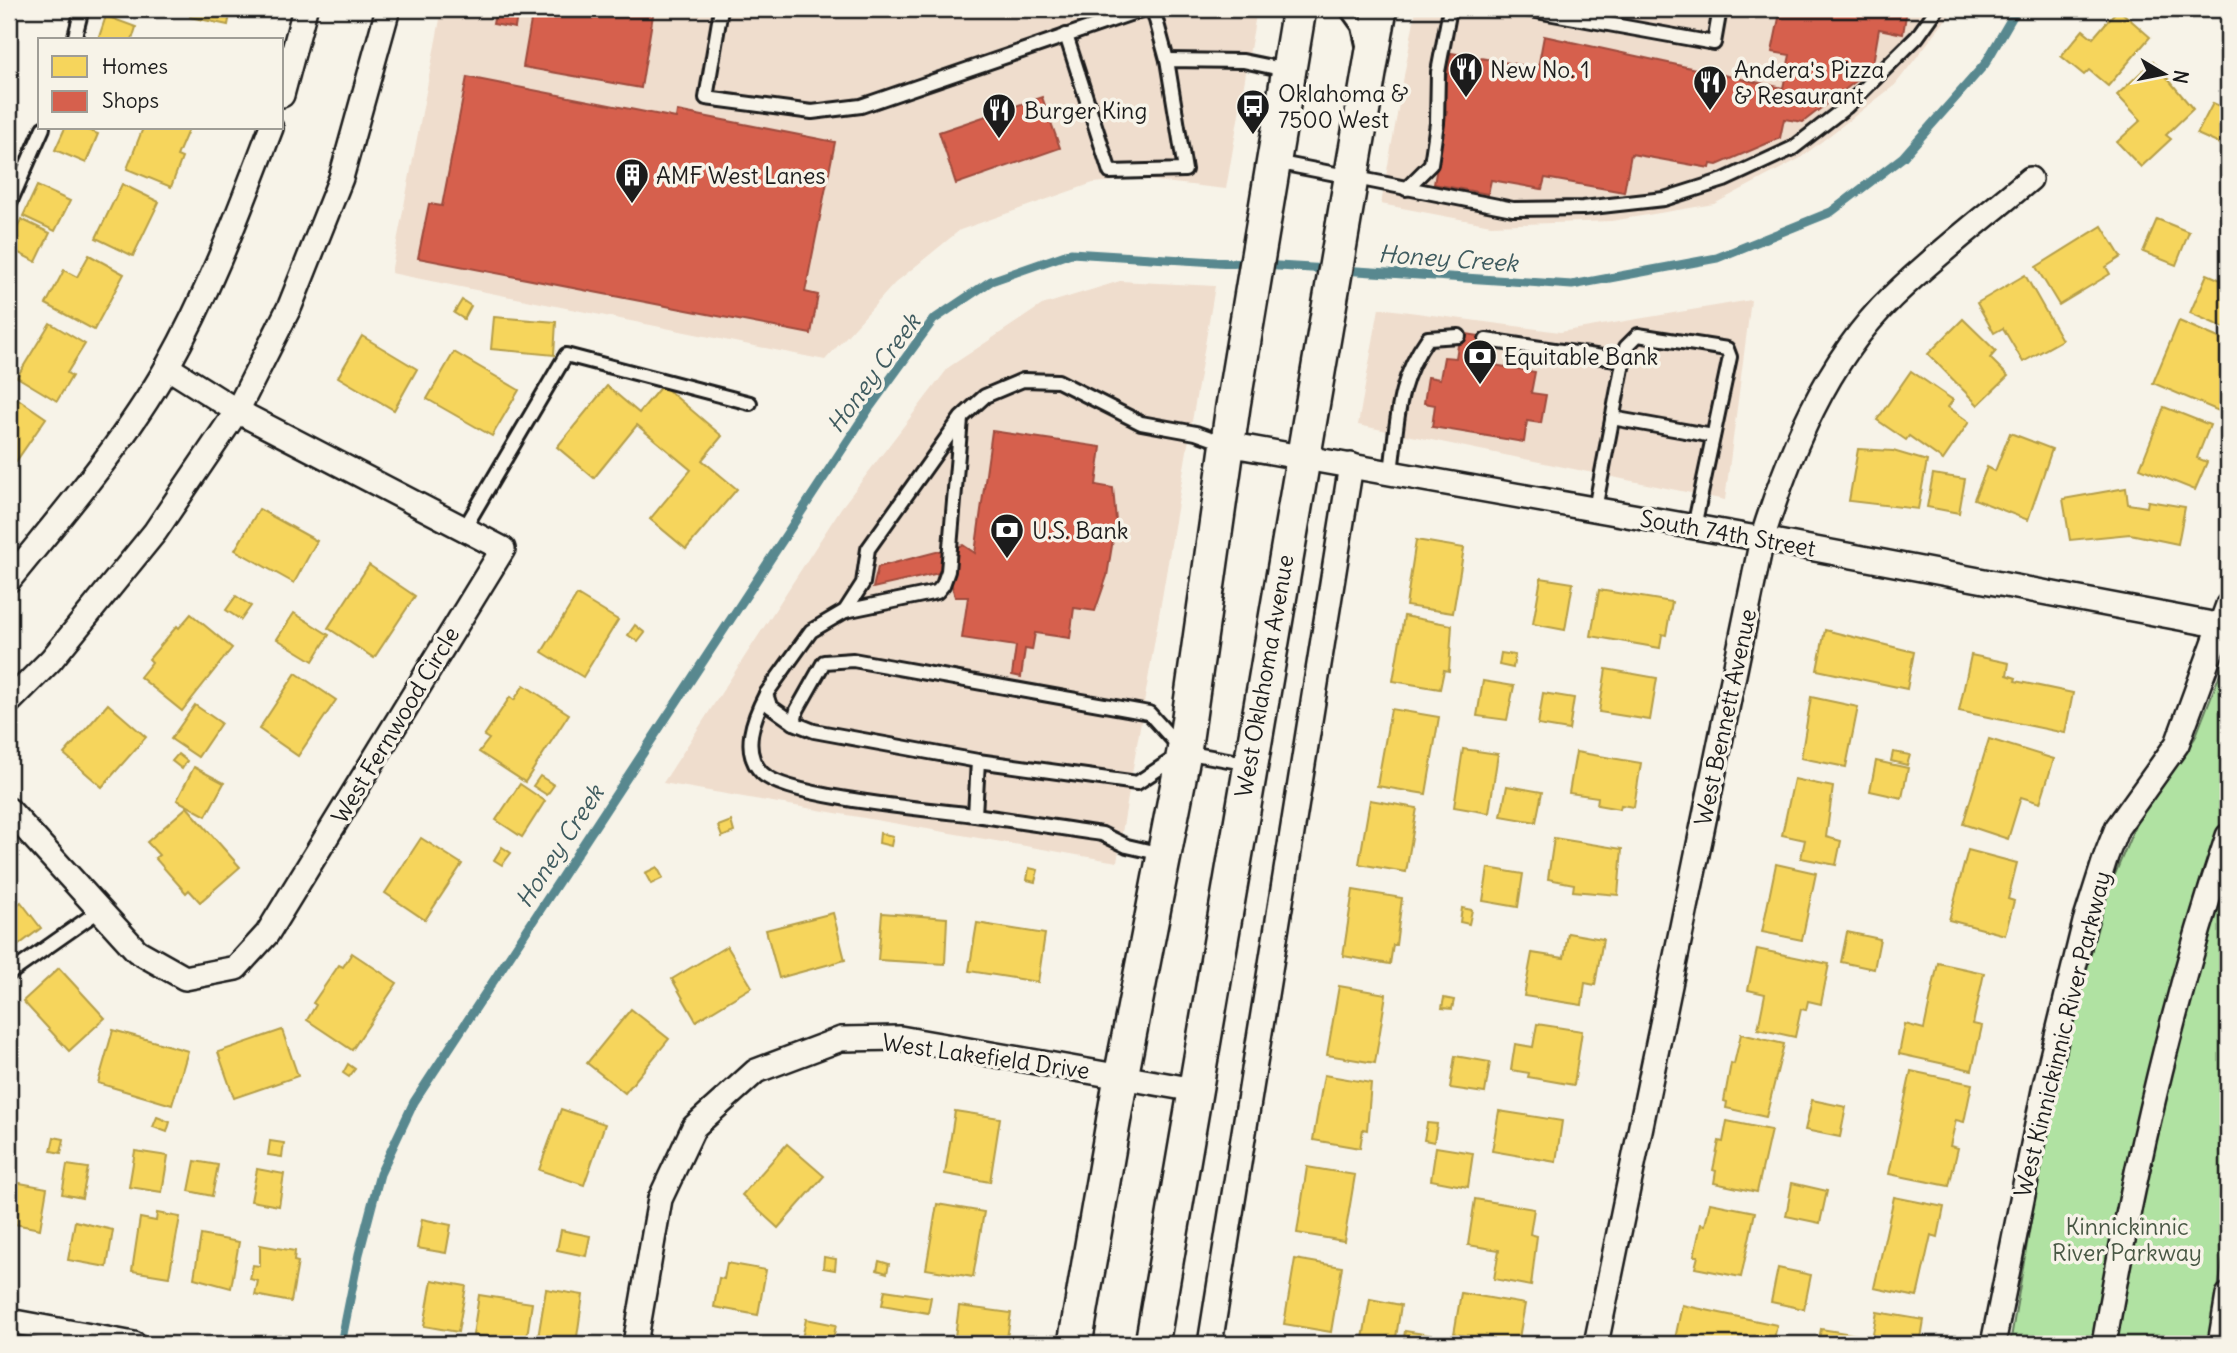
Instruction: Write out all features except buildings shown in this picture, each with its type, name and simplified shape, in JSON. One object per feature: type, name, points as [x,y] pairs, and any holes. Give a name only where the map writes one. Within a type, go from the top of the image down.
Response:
[{"type":"main road","points":[[1075,1344],[1121,1077],[1184,752],[1227,444],[1299,9]]},
{"type":"main road","name":"West Oklahoma Avenue","points":[[1152,1344],[1301,456],[1352,179],[1378,13]]},
{"type":"street","points":[[284,88],[305,9]]},
{"type":"street","points":[[9,702],[51,660],[155,532],[237,411],[290,306],[341,178],[388,9]]},
{"type":"street","points":[[9,580],[96,473],[167,367],[225,248],[270,130]]},
{"type":"street","name":"West Bennett Avenue","points":[[1595,1344],[1762,539],[1780,482],[1803,429],[1845,355],[1891,298],[2029,179]]},
{"type":"street","name":"West Fernwood Circle","points":[[9,810],[137,951],[185,978],[236,968],[267,934],[503,549],[237,411],[167,367]]},
{"type":"street","name":"South 74th Street","points":[[1227,444],[2226,619]]},
{"type":"street","points":[[1210,1344],[1351,465]]},
{"type":"street","name":"West Kinnickinnic River Parkway","points":[[1993,1344],[2045,1085],[2085,922],[2106,856],[2117,828],[2177,744],[2226,619]]},
{"type":"street","points":[[2104,1344],[2132,1201],[2168,1046],[2228,836]]},
{"type":"street","name":"West Lakefield Drive","points":[[635,1344],[660,1199],[694,1127],[756,1071],[841,1039],[900,1038],[1195,1090]]},
{"type":"street","points":[[2220,1344],[2228,1295]]},
{"type":"street","points":[[9,1321],[134,1344]]},
{"type":"lane","points":[[75,38],[82,9]]},
{"type":"lane","points":[[721,9],[706,98],[812,112],[861,106],[1144,9]]},
{"type":"lane","points":[[1066,35],[1110,173],[1185,170],[1167,60],[1153,9]]},
{"type":"lane","points":[[1346,9],[1363,39],[1368,83]]},
{"type":"lane","points":[[1406,189],[1431,164],[1437,123],[1438,72],[1450,9]]},
{"type":"lane","points":[[1525,9],[1714,43],[1720,9]]},
{"type":"lane","points":[[1272,162],[1513,209],[1537,211],[1664,199],[1724,180],[1793,148],[1846,107],[1917,37],[1937,9]]},
{"type":"lane","points":[[1167,60],[1243,61],[1288,70]]},
{"type":"lane","points":[[9,205],[42,130]]},
{"type":"lane","points":[[1595,509],[1626,347],[1639,335],[1727,349],[1730,357],[1694,527]]},
{"type":"lane","points":[[1391,472],[1403,381],[1415,355],[1428,338],[1459,336]]},
{"type":"lane","points":[[1486,340],[1623,360]]},
{"type":"lane","points":[[464,529],[566,355],[750,403]]},
{"type":"lane","points":[[845,611],[863,583],[868,549],[961,418],[985,396],[1023,380],[1058,381],[1141,423],[1196,433],[1227,444]]},
{"type":"lane","points":[[961,418],[948,571],[943,585],[937,592],[845,611],[811,631],[766,694],[751,732],[750,755],[762,773],[783,786],[897,807],[975,815],[1102,834],[1127,846],[1164,855]]},
{"type":"lane","points":[[1612,418],[1713,436]]},
{"type":"lane","points":[[794,723],[797,710],[824,662],[853,660],[1149,713],[1184,752],[1250,764]]},
{"type":"lane","points":[[766,694],[770,706],[794,723],[814,731],[978,761],[1137,783],[1184,752]]},
{"type":"lane","points":[[975,815],[978,761]]},
{"type":"lane","points":[[9,975],[100,910]]},
{"type":"shaded area","points":[[442,9],[1257,9],[1226,189],[1138,179],[1093,183],[960,230],[895,283],[825,360],[391,273]]},
{"type":"shaded area","points":[[1416,9],[1954,9],[1895,85],[1799,159],[1714,204],[1611,221],[1491,225],[1381,204]]},
{"type":"shaded area","points":[[1120,281],[1215,286],[1117,862],[663,783],[841,508],[949,367],[1042,305]]},
{"type":"shaded area","points":[[1751,300],[1725,500],[1358,425],[1379,308],[1560,332]]},
{"type":"green space","name":"Kinnickinnic River Parkway","points":[[2228,653],[2228,1228],[2209,1344],[2010,1344],[2055,1079],[2108,891],[2137,821],[2195,738]]},
{"type":"waterway","name":"Honey Creek","points":[[1342,270],[1572,285],[1717,258],[1831,212],[1903,157],[1985,64],[2017,9]]},
{"type":"waterway","name":"Honey Creek","points":[[341,1344],[359,1254],[380,1174],[414,1102],[870,407],[933,320],[991,281],[1071,253],[1328,269]]},
{"type":"place","name":"New No. 1","points":[[1466,99]]},
{"type":"place","name":"Andera's Pizza & Resaurant","points":[[1710,112]]},
{"type":"place","name":"Oklahoma & 7500 West","points":[[1253,136]]},
{"type":"place","name":"Burger King","points":[[999,140]]},
{"type":"place","name":"AMF West Lanes","points":[[632,205]]},
{"type":"place","name":"Equitable Bank","points":[[1480,386]]},
{"type":"place","name":"U.S. Bank","points":[[1007,560]]}]
